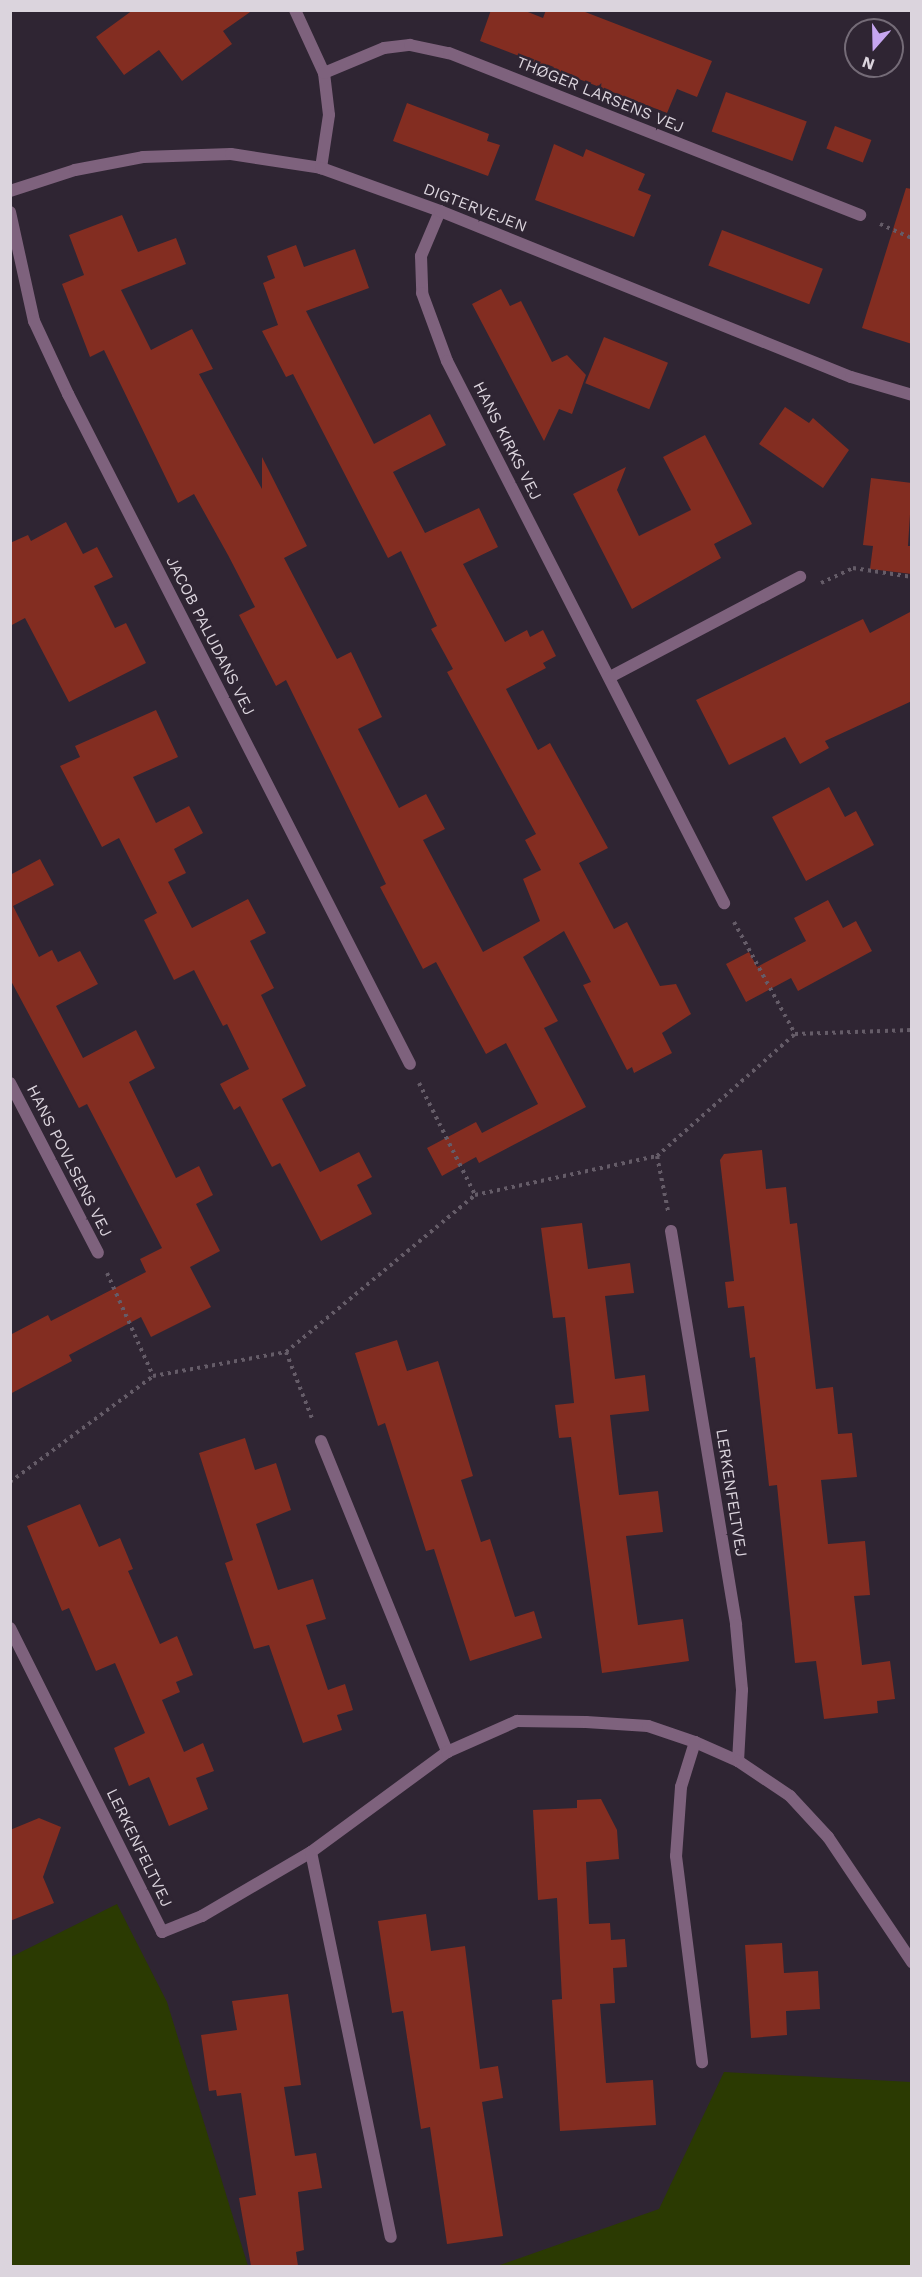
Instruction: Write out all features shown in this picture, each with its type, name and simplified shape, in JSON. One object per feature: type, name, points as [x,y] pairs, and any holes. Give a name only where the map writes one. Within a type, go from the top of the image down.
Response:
[{"type":"street","points":[[295,10],[324,73],[329,115],[321,168]]},
{"type":"street","name":"THØGER LARSENS VEJ","points":[[324,73],[384,48],[410,45],[449,53],[860,215]]},
{"type":"street","name":"DIGTERVEJEN","points":[[10,191],[75,170],[143,157],[231,154],[321,168],[440,211],[851,377],[912,395]]},
{"type":"street","name":"HANS KIRKS VEJ","points":[[440,211],[422,256],[422,284],[444,351],[724,903]]},
{"type":"street","name":"JACOB PALUDANS VEJ","points":[[10,212],[34,321],[68,394],[410,1064]]},
{"type":"street","points":[[610,677],[800,577]]},
{"type":"street","name":"HANS POVLSENS VEJ","points":[[10,1083],[98,1253]]},
{"type":"street","name":"LERKENFELTVEJ","points":[[671,1232],[736,1625],[742,1690],[738,1761]]},
{"type":"street","points":[[321,1441],[447,1752]]},
{"type":"street","name":"LERKENFELTVEJ","points":[[10,1628],[162,1932],[202,1916],[311,1852],[447,1752],[517,1721],[648,1726],[695,1742],[738,1761],[790,1796],[828,1837],[912,1962]]},
{"type":"street","points":[[695,1742],[681,1787],[676,1857],[702,2062]]},
{"type":"street","points":[[311,1852],[391,2237]]},
{"type":"path","points":[[860,215],[912,238]]},
{"type":"path","points":[[800,577],[813,587],[853,568],[912,577]]},
{"type":"path","points":[[724,903],[795,1034]]},
{"type":"path","points":[[10,1482],[153,1376],[286,1352],[475,1195],[657,1156],[795,1034],[912,1030]]},
{"type":"path","points":[[410,1064],[475,1195]]},
{"type":"path","points":[[657,1156],[671,1232]]},
{"type":"path","points":[[98,1253],[153,1376]]},
{"type":"path","points":[[286,1352],[321,1441]]},
{"type":"green space","points":[[117,1904],[167,2002],[248,2266],[11,2266],[11,1957]]},
{"type":"green space","points":[[724,2072],[911,2082],[911,2266],[497,2266],[659,2209]]},
{"type":"building","points":[[133,10],[253,10],[223,31],[232,44],[182,81],[159,50],[124,75],[96,37]]},
{"type":"building","points":[[491,10],[523,10],[543,18],[546,10],[580,10],[712,61],[697,97],[677,89],[667,113],[480,41]]},
{"type":"building","points":[[726,92],[807,121],[792,161],[712,131]]},
{"type":"building","points":[[407,103],[489,134],[487,141],[500,145],[488,176],[393,141]]},
{"type":"building","points":[[835,126],[871,140],[863,162],[826,148]]},
{"type":"building","points":[[554,144],[583,157],[586,149],[645,174],[638,190],[651,195],[634,237],[535,200]]},
{"type":"building","points":[[906,188],[912,189],[912,344],[862,328]]},
{"type":"building","points":[[122,215],[138,252],[176,238],[186,264],[121,290],[151,350],[192,329],[213,369],[199,374],[262,489],[262,457],[307,546],[284,558],[337,659],[351,652],[382,717],[358,729],[399,808],[426,794],[445,829],[423,840],[483,952],[540,921],[523,879],[541,870],[525,840],[536,834],[447,672],[453,669],[431,629],[437,626],[401,551],[388,558],[293,374],[286,377],[262,331],[278,325],[263,283],[275,278],[267,256],[296,245],[304,267],[355,249],[369,288],[306,311],[374,444],[430,414],[446,445],[393,472],[425,533],[479,508],[498,547],[463,564],[505,642],[527,630],[530,637],[543,630],[556,656],[543,663],[546,668],[506,689],[538,750],[550,743],[608,848],[579,863],[614,929],[627,922],[660,986],[676,984],[691,1014],[662,1033],[672,1053],[634,1073],[632,1067],[627,1070],[583,985],[591,982],[564,931],[523,957],[558,1021],[544,1028],[586,1107],[479,1163],[476,1157],[442,1176],[427,1148],[476,1122],[482,1133],[538,1104],[506,1043],[486,1054],[436,962],[423,969],[380,887],[386,884],[286,680],[276,686],[239,615],[255,607],[228,555],[194,494],[178,503],[104,350],[90,357],[62,284],[84,275],[69,235]]},
{"type":"building","points":[[722,230],[823,269],[809,304],[708,265]]},
{"type":"building","points":[[501,289],[510,306],[521,301],[552,362],[567,355],[586,375],[572,414],[559,409],[544,441],[472,304]]},
{"type":"building","points":[[604,337],[668,363],[649,409],[585,383]]},
{"type":"building","points":[[785,407],[809,423],[813,418],[849,450],[823,488],[759,444]]},
{"type":"building","points":[[705,435],[752,524],[714,544],[721,558],[632,609],[573,494],[626,467],[617,490],[639,536],[691,510],[663,457]]},
{"type":"building","points":[[871,478],[912,483],[908,546],[912,546],[912,574],[870,569],[873,546],[863,545]]},
{"type":"building","points":[[66,522],[83,554],[97,547],[113,577],[94,586],[115,628],[126,623],[146,663],[69,702],[25,618],[10,626],[10,543],[28,535],[31,541]]},
{"type":"building","points":[[912,611],[912,701],[825,741],[829,748],[800,764],[785,737],[729,765],[696,700],[863,619],[870,633]]},
{"type":"building","points":[[156,710],[178,757],[133,777],[156,823],[189,806],[203,833],[174,849],[186,873],[168,882],[192,928],[248,899],[266,933],[250,941],[274,988],[261,995],[306,1086],[282,1099],[320,1172],[359,1152],[372,1177],[357,1185],[372,1214],[321,1241],[280,1163],[272,1167],[240,1106],[234,1110],[220,1084],[249,1069],[227,1024],[223,1026],[194,970],[174,980],[144,920],[157,913],[119,838],[102,847],[60,766],[80,757],[75,746]]},
{"type":"building","points":[[829,787],[845,817],[856,811],[874,845],[806,881],[772,817]]},
{"type":"building","points":[[40,859],[54,885],[13,906],[39,957],[52,950],[58,962],[80,951],[98,984],[56,1006],[83,1058],[136,1030],[155,1068],[129,1082],[176,1178],[199,1166],[213,1195],[196,1204],[220,1251],[190,1267],[211,1307],[151,1337],[141,1317],[69,1355],[72,1361],[10,1394],[10,1335],[48,1315],[51,1321],[146,1272],[140,1259],[162,1248],[87,1104],[79,1108],[10,979],[10,875]]},
{"type":"building","points":[[828,900],[843,928],[856,921],[872,951],[798,991],[791,978],[746,1002],[726,964],[749,952],[757,967],[806,941],[794,918]]},
{"type":"building","points":[[762,1150],[766,1189],[786,1187],[790,1224],[797,1223],[816,1389],[833,1387],[838,1434],[852,1433],[857,1477],[821,1480],[828,1544],[865,1541],[870,1595],[854,1596],[862,1665],[890,1661],[895,1699],[877,1701],[878,1713],[824,1719],[816,1661],[795,1663],[777,1485],[769,1486],[755,1357],[750,1358],[744,1306],[728,1308],[725,1282],[734,1281],[720,1160],[724,1154]]},
{"type":"building","points":[[582,1223],[588,1269],[630,1263],[634,1293],[605,1296],[615,1379],[645,1375],[649,1411],[610,1415],[619,1495],[658,1491],[663,1532],[626,1536],[638,1625],[683,1619],[689,1661],[602,1673],[571,1437],[559,1438],[555,1405],[574,1403],[565,1317],[553,1318],[541,1228]]},
{"type":"building","points":[[397,1340],[407,1371],[438,1361],[473,1476],[461,1480],[481,1542],[490,1539],[515,1617],[534,1611],[542,1638],[470,1661],[434,1549],[426,1551],[385,1423],[378,1426],[355,1353]]},
{"type":"building","points":[[245,1438],[255,1470],[276,1463],[291,1510],[256,1524],[278,1590],[313,1579],[326,1619],[306,1625],[328,1690],[345,1684],[353,1710],[337,1715],[342,1730],[303,1743],[269,1645],[254,1649],[225,1563],[233,1560],[199,1453]]},
{"type":"building","points":[[80,1504],[99,1547],[120,1538],[133,1569],[128,1571],[160,1644],[177,1636],[193,1675],[176,1682],[180,1692],[162,1700],[184,1752],[203,1743],[214,1771],[196,1778],[208,1809],[169,1826],[149,1777],[129,1786],[114,1748],[145,1733],[115,1663],[96,1671],[69,1608],[62,1611],[27,1526]]},
{"type":"building","points":[[601,1799],[617,1830],[619,1859],[586,1862],[589,1924],[610,1923],[611,1940],[625,1939],[627,1967],[613,1968],[615,2003],[600,2004],[606,2083],[653,2080],[656,2125],[560,2131],[552,2000],[562,1999],[557,1898],[538,1900],[533,1810],[577,1808],[577,1800]]},
{"type":"building","points":[[39,1818],[61,1827],[43,1877],[54,1903],[10,1921],[10,1830]]},
{"type":"building","points":[[426,1914],[431,1951],[465,1946],[480,2069],[498,2066],[503,2098],[482,2102],[503,2236],[447,2244],[430,2127],[421,2129],[403,2011],[392,2013],[378,1921]]},
{"type":"building","points":[[782,1943],[784,1973],[818,1971],[820,2009],[786,2011],[787,2035],[751,2038],[745,1945]]},
{"type":"building","points":[[288,1994],[301,2085],[284,2087],[295,2156],[316,2153],[322,2188],[298,2192],[304,2250],[296,2252],[298,2266],[251,2266],[239,2198],[256,2195],[241,2093],[217,2096],[216,2090],[209,2091],[201,2035],[237,2030],[232,2001]]}]
